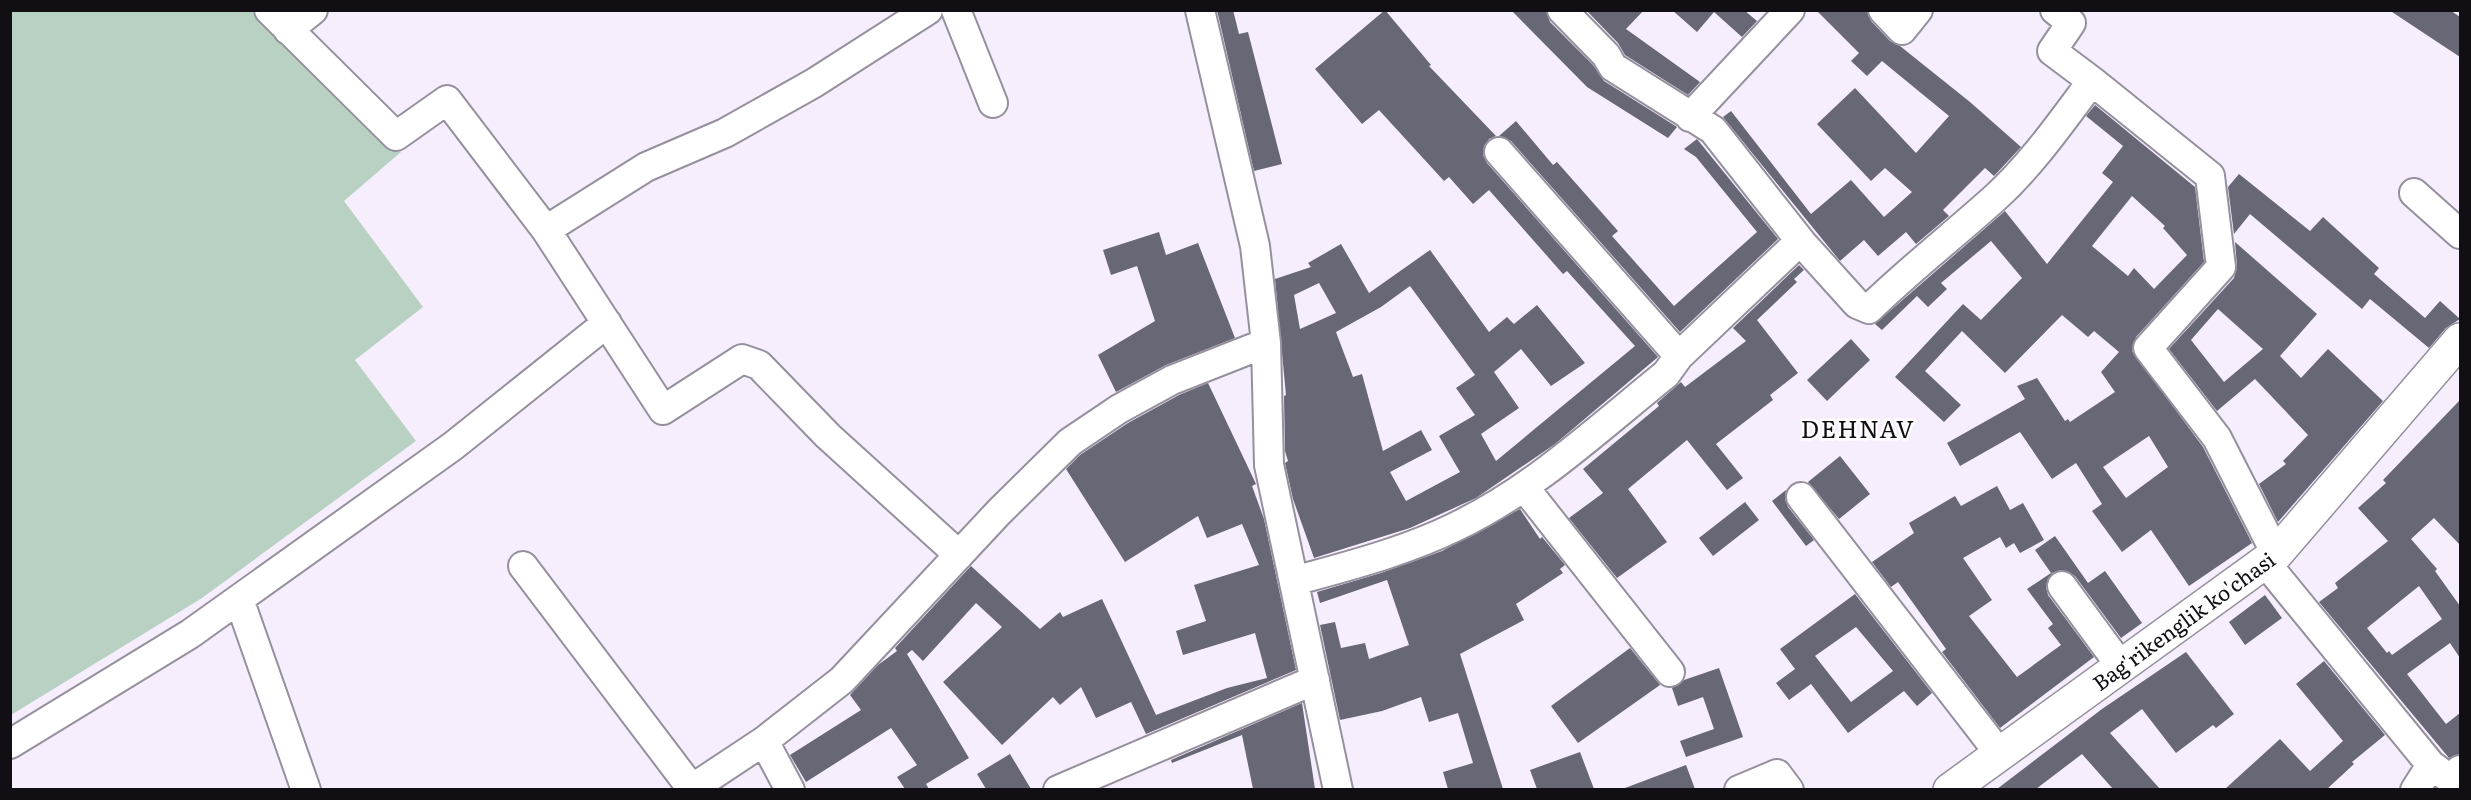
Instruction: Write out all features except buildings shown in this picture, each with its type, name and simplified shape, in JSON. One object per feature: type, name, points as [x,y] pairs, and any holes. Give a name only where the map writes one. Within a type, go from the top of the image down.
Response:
[{"type":"main road","name":"Bag'rikenglik ko'chasi","points":[[1950,789],[2120,664],[2271,558],[2460,340]]},
{"type":"street","points":[[313,10],[278,20],[396,136],[447,100],[546,230],[663,410],[742,360],[759,365],[828,436],[959,555]]},
{"type":"street","points":[[546,230],[646,167],[725,133],[813,83],[928,10]]},
{"type":"street","points":[[956,10],[993,103]]},
{"type":"street","points":[[1200,10],[1255,246],[1266,343],[1269,465],[1338,789]]},
{"type":"street","points":[[1562,10],[1606,55],[1613,67],[1713,130],[1800,240],[1857,304],[1869,309],[1924,256],[1997,196],[2044,146],[2092,81]]},
{"type":"street","points":[[1690,117],[1790,10]]},
{"type":"street","points":[[1883,10],[1902,30],[1918,10]]},
{"type":"street","points":[[2055,10],[2071,23],[2052,51],[2210,176],[2221,267],[2148,348],[2217,438],[2271,558],[2451,775],[2415,789]]},
{"type":"street","points":[[1499,152],[1679,356]]},
{"type":"street","points":[[2414,193],[2460,234]]},
{"type":"street","points":[[1294,581],[1374,559],[1455,527],[1524,488],[1666,374],[1679,356],[1800,240]]},
{"type":"street","points":[[10,744],[190,634],[453,446],[607,324]]},
{"type":"street","points":[[523,566],[691,789],[764,741],[842,680],[959,555],[1070,442],[1119,409],[1172,380],[1266,343]]},
{"type":"street","points":[[1524,488],[1670,672]]},
{"type":"street","points":[[1802,497],[1999,753]]},
{"type":"street","points":[[2062,586],[2120,664]]},
{"type":"street","points":[[239,599],[306,789]]},
{"type":"street","points":[[1058,789],[1315,680]]},
{"type":"street","points":[[764,741],[790,789]]},
{"type":"street","points":[[1739,789],[1778,774],[1789,789]]},
{"type":"green space","points":[[11,11],[263,11],[401,152],[344,201],[423,307],[355,360],[416,441],[202,598],[11,715]]},
{"type":"district","name":"DEHNAV","points":[[1858,427]]}]
